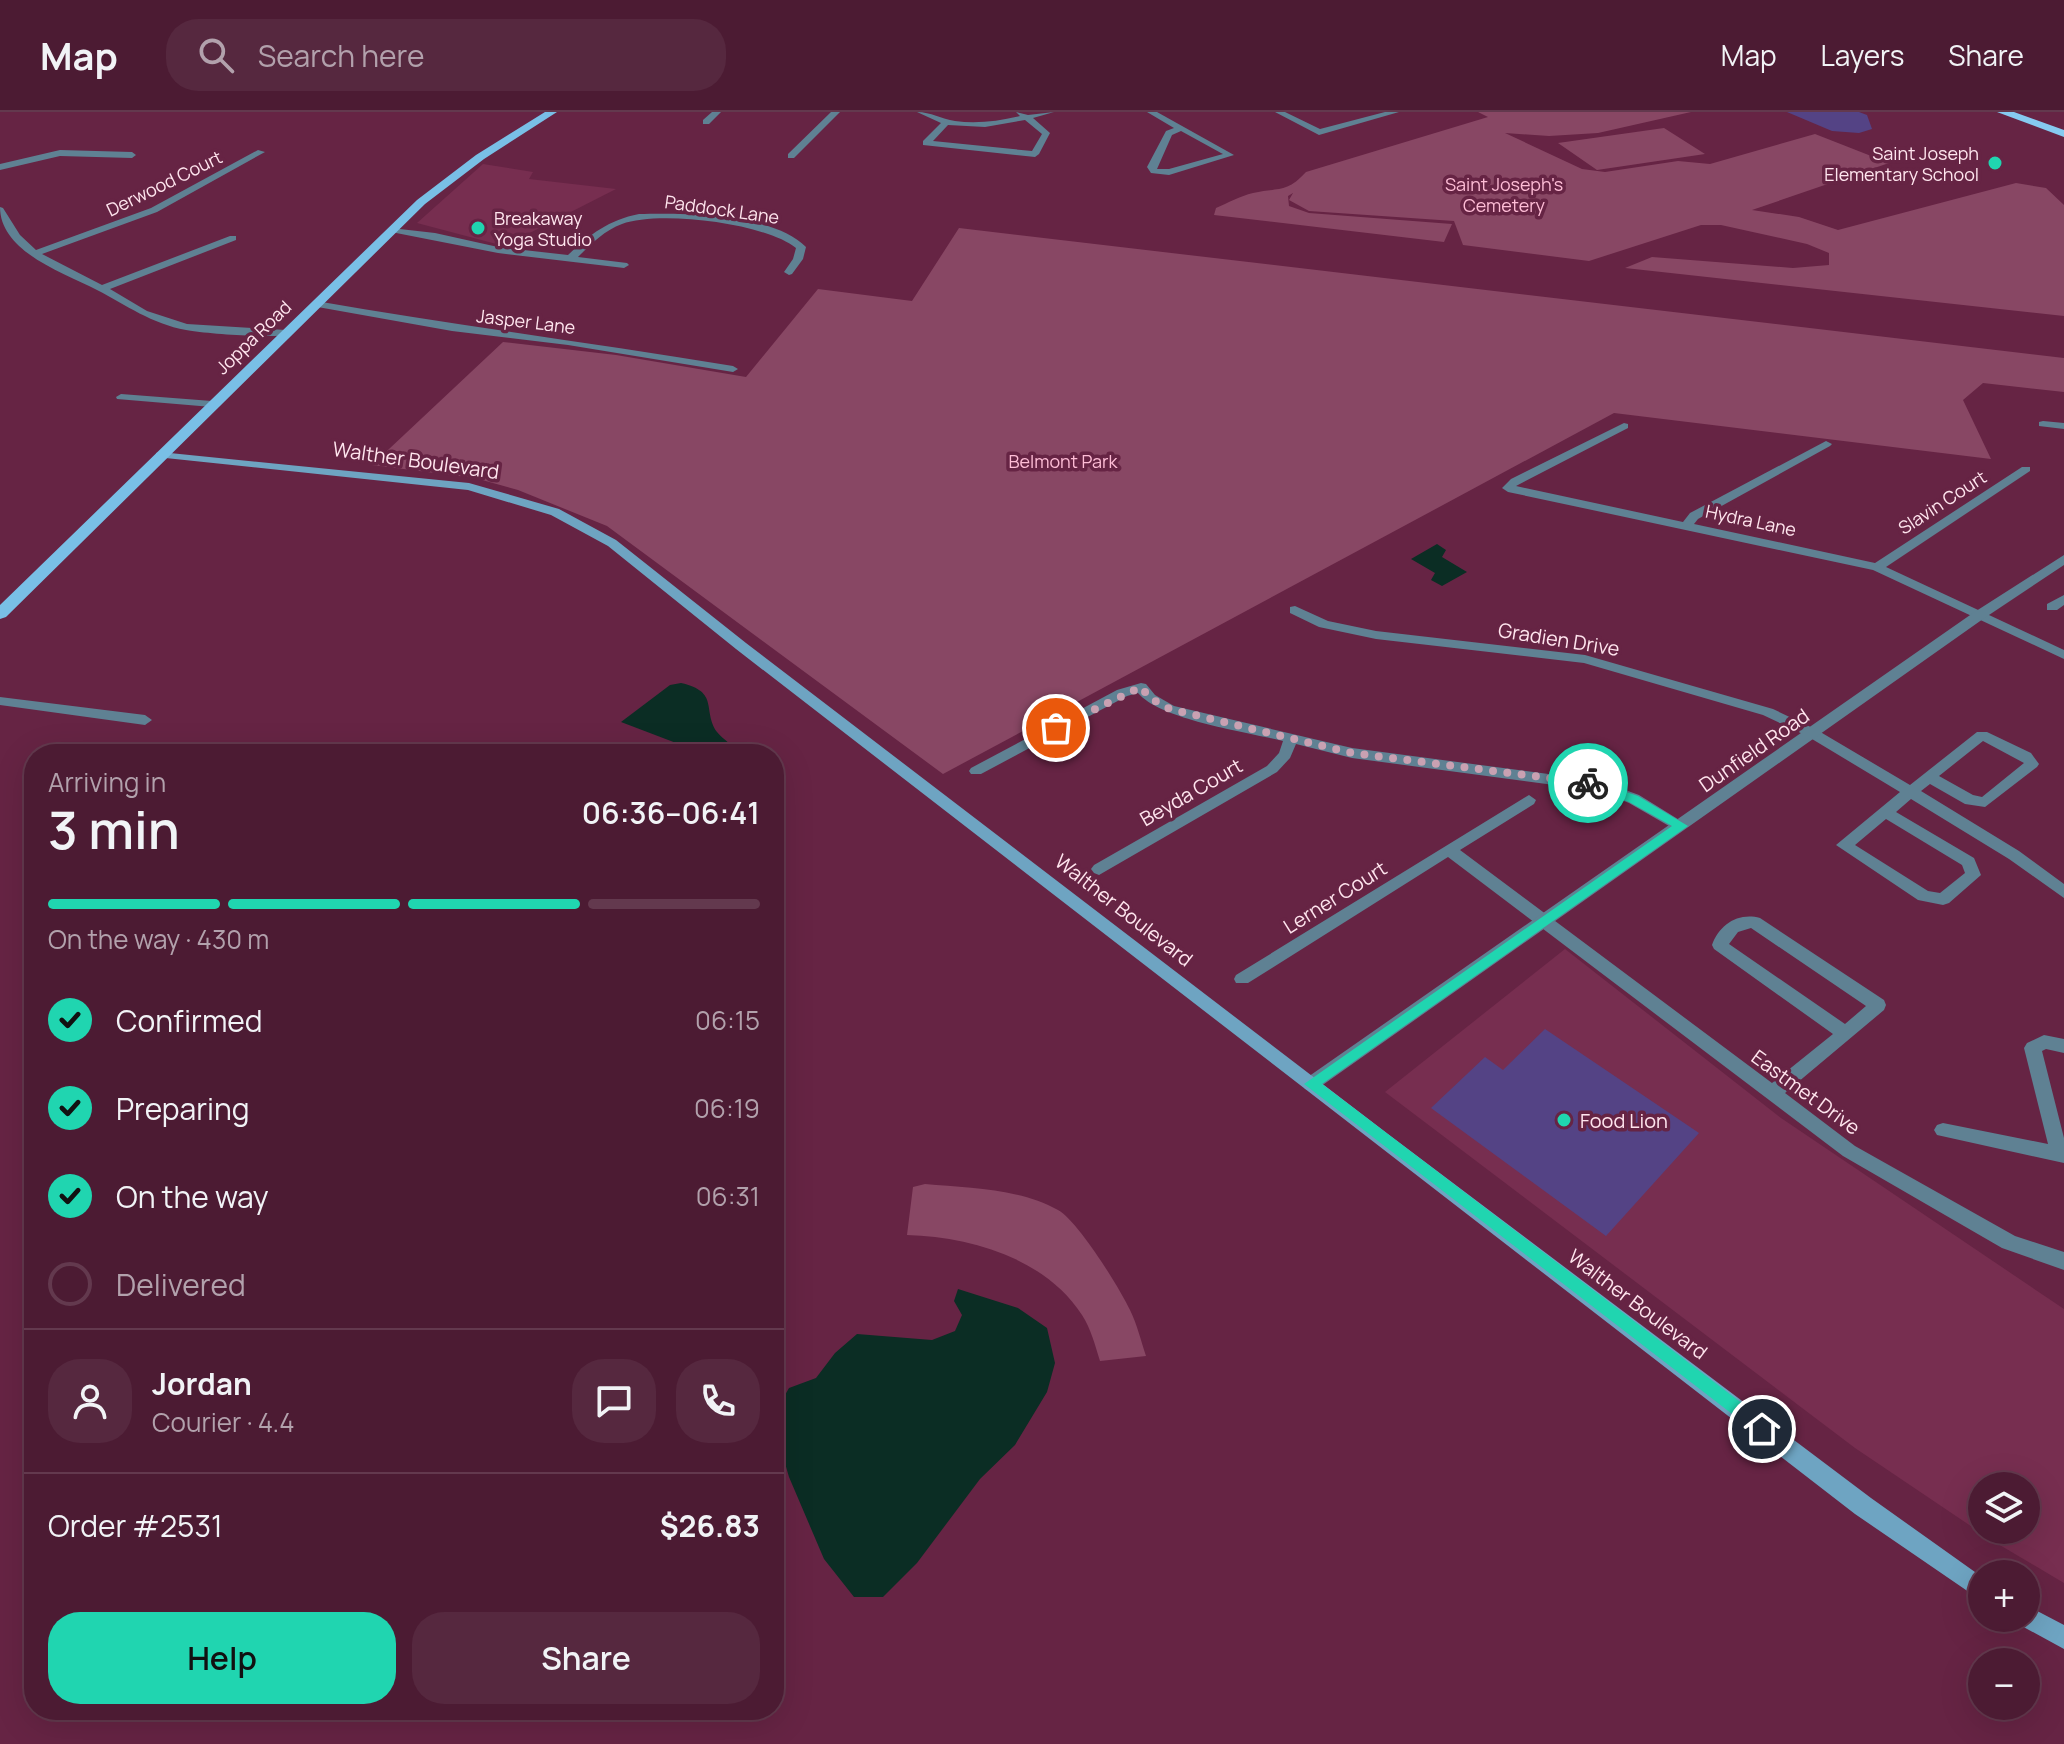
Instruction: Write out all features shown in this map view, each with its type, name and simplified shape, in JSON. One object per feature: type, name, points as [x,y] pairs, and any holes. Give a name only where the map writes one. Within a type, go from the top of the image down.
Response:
[{"type":"highway","points":[[2003,112],[2064,134]]},
{"type":"main road","name":"Joppa Road","points":[[0,614],[212,404],[448,179],[552,112]]},
{"type":"main road","name":"Walther Boulevard","points":[[160,455],[469,487],[555,512],[595,532],[642,565],[741,646],[1850,1496],[1968,1580]]},
{"type":"main road","points":[[2040,1624],[2064,1638]]},
{"type":"street","points":[[706,122],[717,112]]},
{"type":"street","points":[[791,156],[836,112]]},
{"type":"street","points":[[921,112],[946,122],[982,125],[1050,112]]},
{"type":"street","points":[[1151,112],[1181,128],[1224,151],[1230,155],[1169,172],[1154,171],[1151,167],[1169,133],[1181,128]]},
{"type":"street","points":[[1279,112],[1319,132],[1395,112]]},
{"type":"street","points":[[946,122],[926,143],[1035,154],[1046,133],[1024,115]]},
{"type":"street","points":[[0,167],[66,152],[132,155]]},
{"type":"street","name":"Derwood Court","points":[[34,254],[154,210],[261,152]]},
{"type":"street","points":[[0,210],[16,237],[34,254],[143,313],[177,325],[286,333]]},
{"type":"street","name":"Paddock Lane","points":[[570,259],[589,240],[612,225],[636,217],[660,215],[780,232],[801,247],[798,259],[789,272]]},
{"type":"street","points":[[391,231],[435,236],[498,250],[624,265]]},
{"type":"street","points":[[102,289],[233,238]]},
{"type":"street","name":"Jasper Lane","points":[[316,304],[452,328],[568,342],[733,369]]},
{"type":"street","points":[[121,397],[212,404]]},
{"type":"street","points":[[2043,424],[2064,426]]},
{"type":"street","name":"Hydra Lane","points":[[1624,426],[1515,481],[1508,488],[1877,567],[2064,655]]},
{"type":"street","points":[[1687,525],[1694,516],[1826,444]]},
{"type":"street","name":"Slavin Court","points":[[1877,567],[2026,469]]},
{"type":"street","name":"Dunfield Road","points":[[1311,1084],[1978,616],[2061,564]]},
{"type":"street","points":[[2052,607],[2064,599]]},
{"type":"street","name":"Gradien Drive","points":[[1295,610],[1324,624],[1376,635],[1599,662],[1768,712],[1812,733]]},
{"type":"street","points":[[976,771],[1122,693],[1141,687],[1150,698],[1170,709],[1291,740],[1352,753],[1601,786],[1634,799],[1681,826]]},
{"type":"street","points":[[0,701],[145,720]]},
{"type":"street","points":[[1812,733],[2014,855],[2064,892]]},
{"type":"street","points":[[1885,812],[1969,862],[1973,875],[1943,899],[1924,896],[1844,845],[1909,791],[1982,735],[2026,756],[2032,764],[1985,802],[1970,800],[1929,777]]},
{"type":"street","name":"Beyda Court","points":[[1099,869],[1272,769],[1285,755],[1291,740]]},
{"type":"street","name":"Lerner Court","points":[[1242,979],[1529,800]]},
{"type":"street","points":[[1449,850],[1543,921]]},
{"type":"street","name":"Eastmet Drive","points":[[1543,921],[1770,1094],[1873,1166],[2009,1242],[2064,1261]]},
{"type":"street","points":[[1770,1094],[1846,1034],[1878,1005],[1754,922],[1738,924],[1720,939],[1720,945],[1846,1034]]},
{"type":"street","points":[[1943,1130],[2062,1154],[2033,1048],[2044,1042],[2064,1046]]},
{"type":"shaded area","points":[[483,164],[533,172],[529,179],[616,189],[504,246],[417,223]]},
{"type":"shaded area","points":[[1437,544],[1446,550],[1442,557],[1467,572],[1442,586],[1431,580],[1435,573],[1411,559]]},
{"type":"shaded area","points":[[681,683],[701,691],[706,697],[717,732],[730,744],[679,744],[621,722],[670,685]]},
{"type":"shaded area","points":[[1565,949],[1781,1118],[2064,1309],[2064,1583],[2040,1569],[2040,1560],[2025,1560],[1998,1544],[2040,1544],[2040,1472],[1968,1472],[1968,1524],[1855,1448],[1385,1092]]},
{"type":"shaded area","points":[[958,1289],[1018,1308],[1047,1328],[1055,1363],[1047,1392],[1015,1445],[980,1479],[917,1563],[883,1597],[854,1597],[824,1559],[789,1477],[784,1460],[784,1397],[789,1388],[816,1378],[835,1353],[857,1334],[932,1340],[955,1331],[962,1315],[954,1301]]},
{"type":"green space","name":"Saint Joseph's Cemetery","points":[[1478,112],[1691,112],[1598,133],[1549,136],[1505,133],[1582,169],[1605,172],[1678,161],[1710,164],[1815,134],[1889,163],[1752,210],[1799,217],[1838,230],[2016,183],[2046,188],[2064,205],[2064,316],[1625,268],[1652,257],[1793,268],[1829,265],[1829,253],[1807,244],[1721,225],[1701,225],[1589,261],[1463,245],[1454,221],[1309,211],[1289,200],[1293,193],[1288,196],[1289,206],[1309,213],[1452,224],[1444,242],[1214,215],[1216,208],[1248,194],[1287,187],[1306,172],[1488,117]]},
{"type":"green space","points":[[1664,128],[1705,154],[1597,170],[1558,143]]},
{"type":"green space","name":"Belmont Park","points":[[959,228],[2064,358],[2064,392],[1983,383],[1963,400],[1991,459],[1614,413],[943,774],[607,526],[518,490],[475,478],[372,465],[503,342],[616,355],[746,377],[818,289],[912,301]]},
{"type":"green space","points":[[925,1184],[1010,1193],[1058,1210],[1076,1227],[1125,1300],[1146,1356],[1100,1361],[1082,1315],[1066,1295],[1027,1265],[981,1246],[907,1235],[913,1187]]},
{"type":"building","points":[[1787,112],[1859,112],[1867,115],[1872,129],[1859,133],[1832,131]]},
{"type":"building","name":"Food Lion","points":[[1545,1029],[1699,1133],[1606,1236],[1431,1108],[1485,1057],[1503,1070]]},
{"type":"way so far","points":[[1056,728],[1122,693],[1141,687],[1150,698],[1170,709],[1319,747],[1588,783]]},
{"type":"place","name":"Saint Joseph Elementary School","points":[[1995,163]]},
{"type":"place","name":"Breakaway Yoga Studio","points":[[478,228]]},
{"type":"place","name":"Food Lion","points":[[1564,1120]]},
{"type":"route","points":[[1588,783],[1634,799],[1681,826],[1311,1084],[1762,1429]]}]
